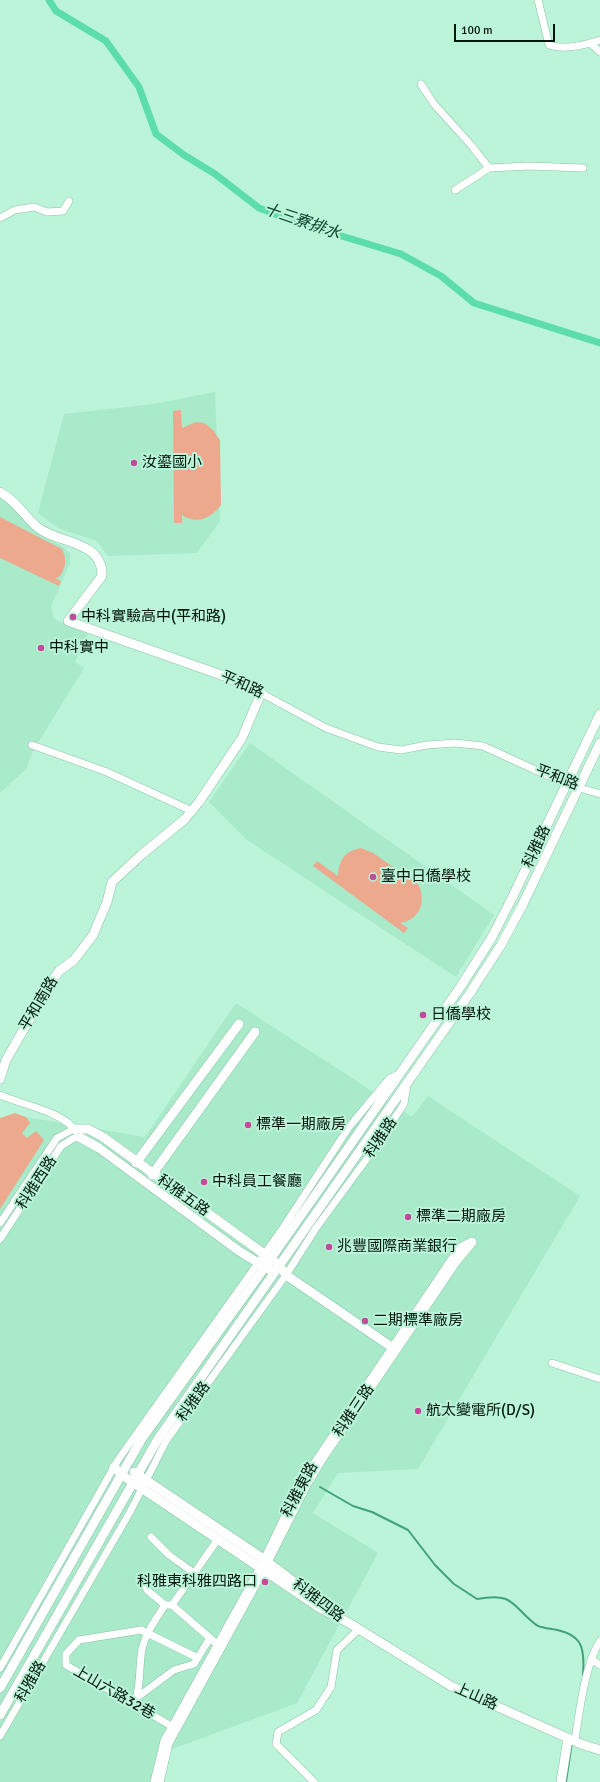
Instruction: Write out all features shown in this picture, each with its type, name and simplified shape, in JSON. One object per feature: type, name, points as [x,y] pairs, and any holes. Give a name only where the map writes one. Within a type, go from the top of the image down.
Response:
[{"type":"street","points":[[538,0],[549,45],[555,47],[590,43],[600,40]]},
{"type":"street","points":[[590,43],[600,52]]},
{"type":"street","points":[[421,84],[434,104],[471,145],[488,168]]},
{"type":"street","points":[[456,190],[488,168],[529,166],[583,168]]},
{"type":"street","points":[[0,218],[15,210],[34,207],[47,212],[62,211],[69,201]]},
{"type":"street","name":"平和路","points":[[0,492],[17,504],[36,526],[71,541],[95,554],[99,559],[102,576],[68,621],[227,677],[261,693],[326,728],[378,747],[401,750],[427,745],[455,743],[483,746],[566,784],[600,794]]},
{"type":"street","name":"平和南路","points":[[0,1079],[6,1060],[50,984],[59,971],[74,960],[93,936],[107,902],[112,882],[141,855],[185,819],[192,811],[242,738],[261,693]]},
{"type":"street","name":"科雅路","points":[[0,1688],[141,1440],[267,1256],[461,986],[492,937],[514,896],[600,714]]},
{"type":"street","name":"科雅路","points":[[0,1736],[130,1512],[139,1481],[158,1439],[470,993],[501,945],[522,906],[600,743]]},
{"type":"street","points":[[32,745],[107,772],[192,811]]},
{"type":"street","points":[[136,1163],[239,1024]]},
{"type":"street","points":[[152,1175],[255,1032]]},
{"type":"street","name":"科雅路","points":[[0,1715],[139,1481],[166,1441],[286,1275],[316,1228],[371,1153],[404,1104],[407,1083]]},
{"type":"street","points":[[0,1095],[17,1102],[46,1110],[74,1129],[81,1138]]},
{"type":"street","name":"科雅五路","points":[[74,1129],[88,1129],[103,1137],[152,1175],[267,1256],[276,1269]]},
{"type":"street","name":"科雅西路","points":[[0,1223],[57,1138],[74,1129]]},
{"type":"street","name":"科雅西路","points":[[0,1239],[61,1146],[74,1138],[81,1138]]},
{"type":"street","name":"科雅五路","points":[[81,1138],[99,1148],[239,1251],[261,1265],[276,1269],[286,1275],[394,1349]]},
{"type":"street","name":"科雅三路","points":[[264,1565],[306,1485],[323,1457],[454,1257],[462,1247],[472,1242],[457,1260],[394,1349]]},
{"type":"street","name":"科雅路","points":[[0,1668],[114,1466],[261,1265]]},
{"type":"street","points":[[552,1363],[600,1378]]},
{"type":"street","name":"科雅四路","points":[[114,1466],[139,1481],[348,1623]]},
{"type":"street","name":"科雅四路","points":[[139,1481],[218,1539],[264,1565]]},
{"type":"street","points":[[151,1537],[169,1555],[194,1573]]},
{"type":"street","points":[[134,1701],[140,1684],[142,1650],[147,1632],[194,1573],[218,1539]]},
{"type":"street","points":[[155,1782],[165,1742],[264,1565]]},
{"type":"street","points":[[159,1782],[160,1770],[168,1743],[264,1565]]},
{"type":"street","points":[[148,1577],[145,1585],[147,1590],[169,1605],[218,1645]]},
{"type":"street","name":"上山路","points":[[348,1623],[451,1686],[572,1740],[600,1750]]},
{"type":"street","points":[[314,1782],[276,1744],[278,1732],[316,1710],[331,1688],[337,1650],[359,1629]]},
{"type":"street","name":"上山六路32巷","points":[[173,1727],[134,1701],[66,1665],[66,1654],[78,1640],[141,1630],[198,1658]]},
{"type":"street","points":[[134,1701],[174,1670],[194,1664],[210,1638]]},
{"type":"street","points":[[561,1782],[591,1659],[600,1640]]},
{"type":"street","points":[[591,1659],[600,1665]]},
{"type":"shaded area","name":"汝鎏國小","points":[[215,392],[220,521],[197,553],[108,556],[97,541],[58,528],[38,513],[64,414],[154,404]]},
{"type":"shaded area","points":[[181,410],[182,428],[196,422],[204,423],[213,430],[220,440],[221,505],[208,517],[203,519],[198,520],[182,515],[182,523],[174,523],[173,411]]},
{"type":"shaded area","name":"中科實中","points":[[0,495],[36,531],[65,548],[70,554],[70,563],[51,606],[54,619],[88,634],[75,662],[84,668],[33,751],[26,769],[0,793]]},
{"type":"shaded area","points":[[0,517],[62,549],[65,556],[64,567],[59,577],[55,578],[61,581],[59,586],[0,558]]},
{"type":"shaded area","name":"臺中日僑學校","points":[[250,743],[494,915],[456,977],[247,840],[209,802]]},
{"type":"shaded area","points":[[361,848],[373,853],[418,884],[421,890],[422,903],[417,914],[413,918],[400,923],[408,928],[404,933],[313,866],[317,861],[338,876],[341,861],[350,852]]},
{"type":"shaded area","points":[[236,1003],[412,1117],[428,1096],[580,1196],[418,1469],[338,1473],[313,1513],[378,1553],[297,1703],[156,1755],[151,1782],[0,1782],[0,1128],[26,1117],[145,1137]]},
{"type":"shaded area","points":[[15,1113],[26,1117],[30,1123],[22,1133],[27,1138],[36,1131],[44,1140],[0,1209],[0,1118]]},
{"type":"waterway","name":"十三寮排水","points":[[49,0],[56,11],[106,41],[139,87],[156,134],[184,155],[215,174],[259,208],[302,224],[401,254],[441,276],[474,303],[600,343]]},
{"type":"waterway","points":[[320,1487],[353,1506],[372,1512],[408,1530],[435,1565],[454,1584],[477,1599],[489,1597],[505,1599],[516,1606],[537,1625],[543,1628],[570,1634],[580,1644],[582,1650],[584,1665],[583,1675]]},
{"type":"waterway","points":[[566,1782],[572,1742]]},
{"type":"place","name":"汝鎏國小","points":[[134,463]]},
{"type":"place","name":"中科實驗高中(平和路)","points":[[73,617]]},
{"type":"place","name":"中科實中","points":[[41,648]]},
{"type":"place","name":"臺中日僑學校","points":[[373,877]]},
{"type":"place","name":"日僑學校","points":[[423,1015]]},
{"type":"place","name":"標準一期廠房","points":[[248,1125]]},
{"type":"place","name":"中科員工餐廳","points":[[204,1182]]},
{"type":"place","name":"標準二期廠房","points":[[408,1217]]},
{"type":"place","name":"兆豐國際商業銀行","points":[[329,1247]]},
{"type":"place","name":"二期標準廠房","points":[[365,1321]]},
{"type":"place","name":"航太變電所(D/S)","points":[[418,1411]]},
{"type":"place","name":"科雅東科雅四路口","points":[[265,1582]]}]
